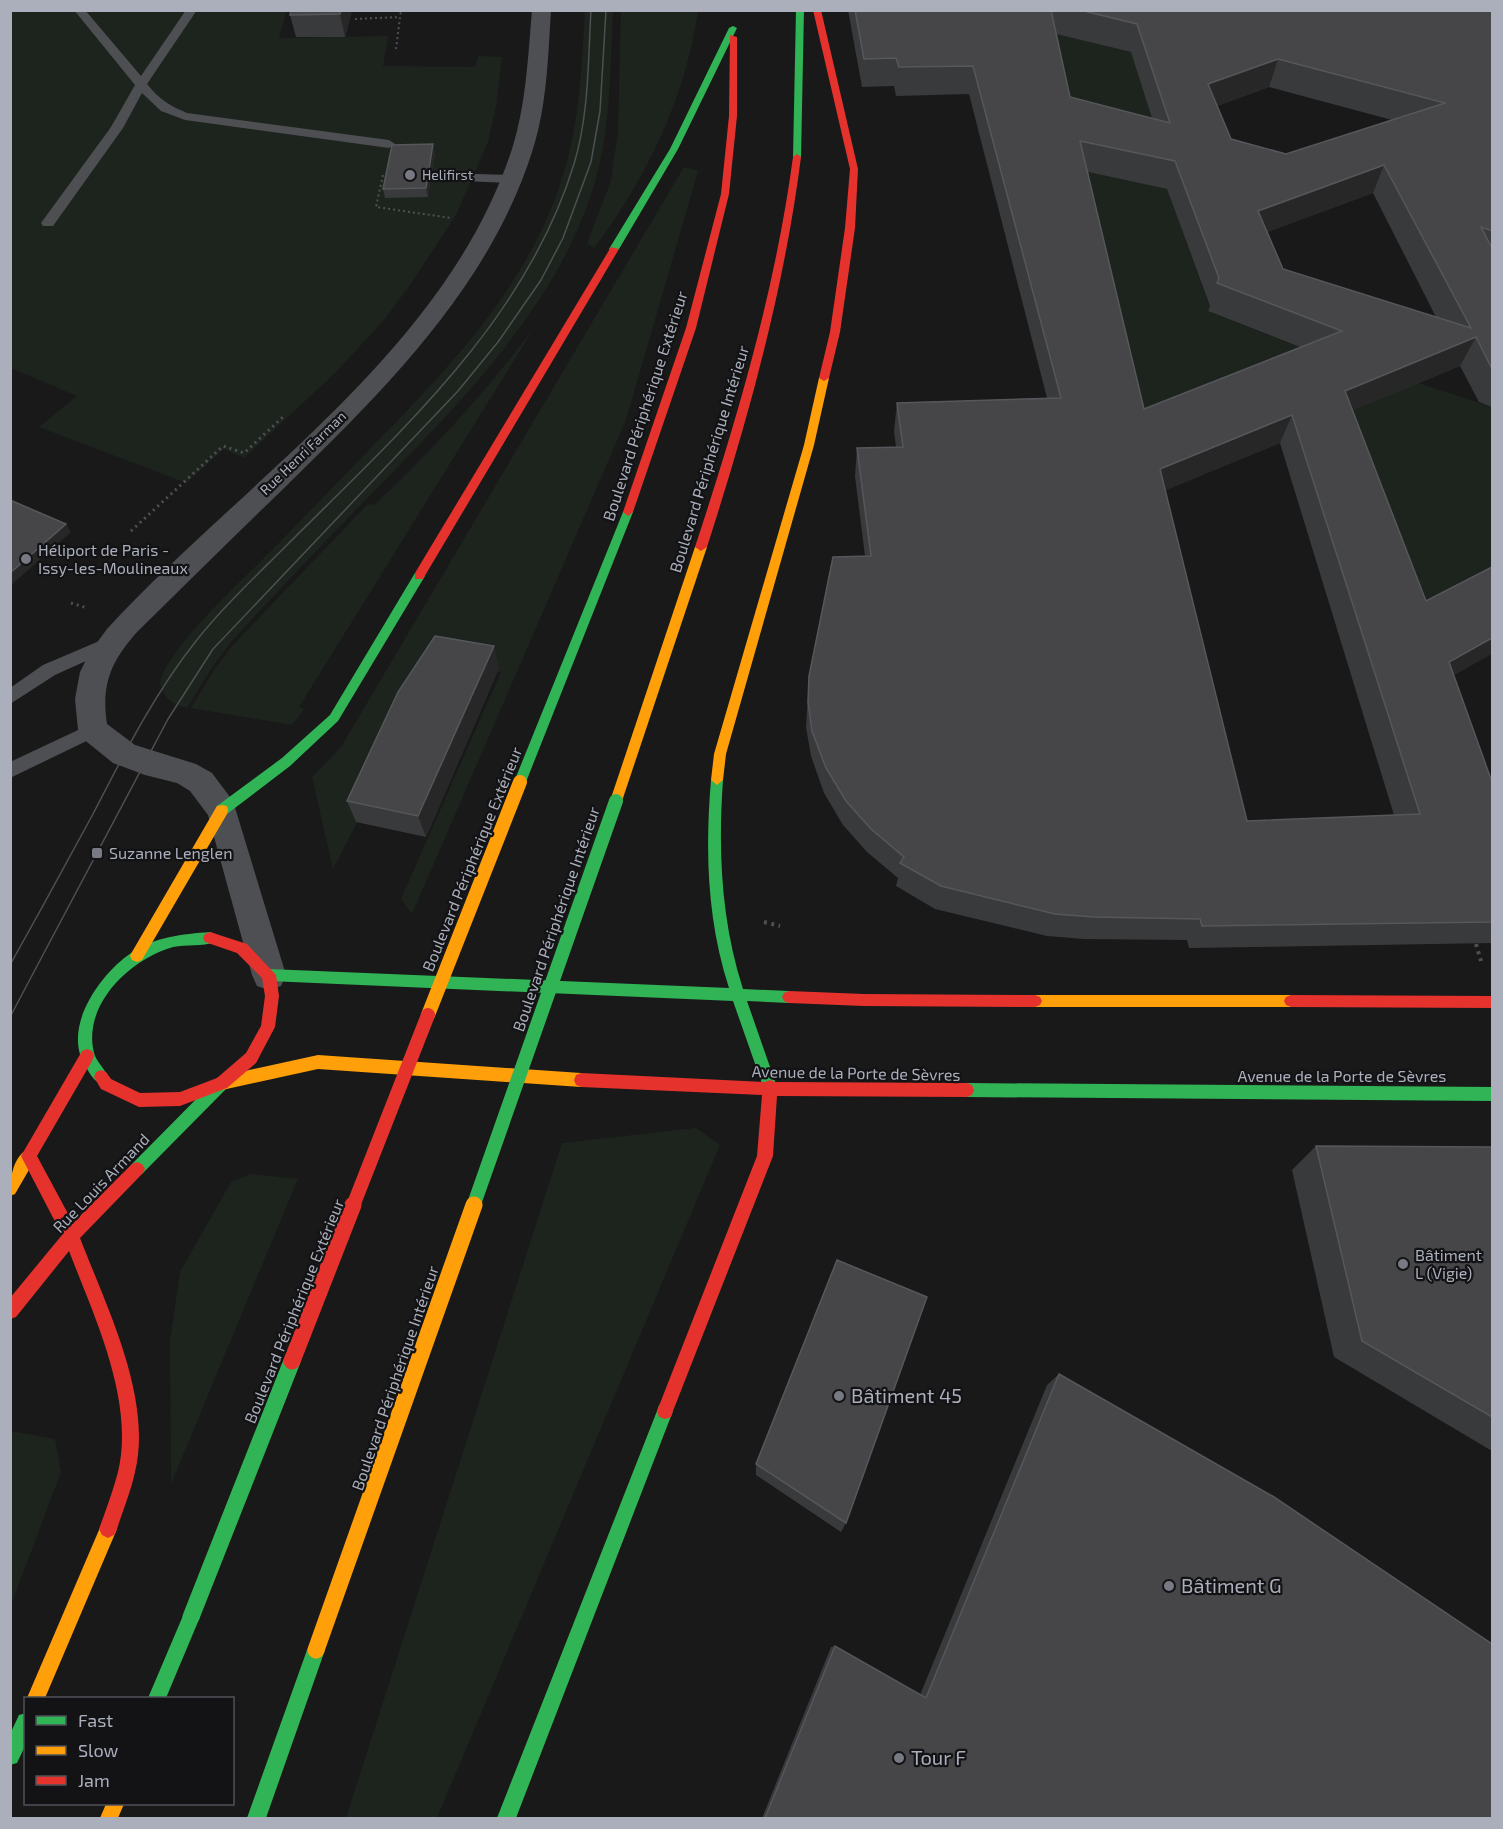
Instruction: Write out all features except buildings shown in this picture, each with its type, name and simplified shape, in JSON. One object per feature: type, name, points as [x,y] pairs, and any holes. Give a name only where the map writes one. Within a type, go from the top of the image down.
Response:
[{"type":"main road","name":"Boulevard Périphérique Extérieur","points":[[158,1697],[623,525],[692,328],[725,194],[733,116],[732,10]]},
{"type":"main road","name":"Boulevard Périphérique Intérieur","points":[[256,1818],[616,801],[730,455],[766,324],[784,241],[797,159],[800,10]]},
{"type":"main road","points":[[506,1818],[765,1156],[771,1089],[737,994],[719,920],[713,821],[720,754],[809,446],[835,332],[850,228],[854,169],[817,10]]},
{"type":"main road","points":[[137,956],[222,810],[286,762],[333,718],[674,149],[733,28]]},
{"type":"main road","points":[[210,938],[242,948],[269,975],[272,996],[268,1027],[250,1058],[222,1083],[180,1100],[139,1100],[106,1084],[87,1056],[86,1029],[95,1002],[112,976],[137,956],[173,941],[210,938]]},
{"type":"main road","points":[[269,975],[864,1000],[1492,1002]]},
{"type":"main road","points":[[10,1189],[87,1056]]},
{"type":"main road","name":"Avenue de la Porte de Sèvres","points":[[222,1083],[318,1062],[650,1085],[771,1089],[1492,1094]]},
{"type":"main road","name":"Rue Louis Armand","points":[[10,1311],[71,1236],[222,1083]]},
{"type":"main road","points":[[29,1156],[71,1236],[117,1357],[125,1385],[130,1439],[127,1471],[118,1505],[36,1697]]},
{"type":"main road","points":[[10,1756],[24,1726]]},
{"type":"street","name":"Rue Henri Farman","points":[[93,730],[91,688],[97,664],[111,642],[365,394],[415,338],[457,283],[479,249],[512,179],[523,148],[529,118],[542,10]]},
{"type":"street","points":[[93,730],[124,754],[145,763],[185,773],[201,782],[222,810],[269,975]]},
{"type":"lane","points":[[79,10],[154,100],[165,108],[185,116],[389,144]]},
{"type":"lane","points":[[48,224],[117,128],[142,83],[192,10]]},
{"type":"lane","points":[[445,177],[512,179]]},
{"type":"lane","points":[[10,697],[49,670],[111,642]]},
{"type":"lane","points":[[10,771],[93,730]]},
{"type":"path","points":[[396,49],[401,10]]},
{"type":"path","points":[[355,19],[400,17]]},
{"type":"path","points":[[389,144],[376,207],[452,217],[445,227]]},
{"type":"path","points":[[131,531],[223,446],[244,453],[287,413]]},
{"type":"shaded area","points":[[266,10],[266,12],[286,12],[279,38],[388,36],[383,66],[475,67],[478,56],[502,57],[496,106],[488,142],[456,215],[385,319],[335,373],[244,458],[224,449],[186,483],[39,427],[77,396],[11,368],[10,11]]},
{"type":"shaded area","points":[[585,11],[613,11],[607,119],[595,182],[580,225],[560,265],[511,340],[453,409],[231,642],[187,708],[173,703],[167,698],[160,685],[173,656],[187,638],[426,390],[483,324],[508,289],[549,213],[564,172],[574,132]]},
{"type":"shaded area","points":[[621,11],[698,11],[684,74],[661,136],[647,166],[613,222],[594,248],[587,244],[611,181],[618,130]]},
{"type":"shaded area","points":[[1045,31],[1215,73],[1163,152],[1065,125]]},
{"type":"shaded area","points":[[684,167],[698,171],[626,420],[412,914],[401,899],[501,672],[442,658],[333,869],[312,777],[341,747]]},
{"type":"shaded area","points":[[1074,169],[1167,189],[1212,313],[1330,359],[1136,437]]},
{"type":"shaded area","points":[[534,328],[299,707],[304,709],[292,725],[191,708],[232,646],[368,504],[374,505],[437,442],[497,375]]},
{"type":"shaded area","points":[[1418,383],[1492,407],[1492,585],[1410,627],[1332,419]]},
{"type":"shaded area","points":[[696,1128],[720,1145],[437,1818],[346,1818],[562,1143]]},
{"type":"shaded area","points":[[251,1174],[298,1179],[171,1484],[170,1341],[180,1272],[231,1182]]},
{"type":"shaded area","points":[[11,1431],[55,1439],[61,1472],[11,1605]]},
{"type":"tram line","points":[[10,965],[140,725],[181,661],[228,604],[414,417],[492,324],[525,274],[552,221],[579,145],[587,88],[591,10]]},
{"type":"tram line","points":[[10,1017],[168,719],[213,649],[458,391],[498,342],[541,280],[563,238],[591,162],[600,111],[606,10]]},
{"type":"traffic: fast","points":[[797,157],[800,10]]},
{"type":"traffic: fast","points":[[614,249],[674,149],[733,28]]},
{"type":"traffic: fast","points":[[520,782],[628,512]]},
{"type":"traffic: fast","points":[[222,810],[286,762],[334,718],[419,576]]},
{"type":"traffic: fast","points":[[717,780],[714,850],[719,921],[735,984],[770,1087]]},
{"type":"traffic: fast","points":[[474,1204],[616,801]]},
{"type":"traffic: fast","points":[[101,1077],[87,1056],[86,1029],[95,1001],[112,977],[137,956],[173,941],[210,938]]},
{"type":"traffic: fast","points":[[269,975],[789,997]]},
{"type":"traffic: fast","points":[[137,1169],[222,1083]]},
{"type":"traffic: fast","points":[[967,1090],[1492,1094]]},
{"type":"traffic: fast","points":[[191,1617],[292,1361]]},
{"type":"traffic: fast","points":[[506,1818],[665,1411]]},
{"type":"traffic: fast","points":[[157,1697],[191,1617]]},
{"type":"traffic: fast","points":[[256,1818],[316,1650]]},
{"type":"traffic: fast","points":[[10,1756],[24,1726]]},
{"type":"traffic: slow","points":[[717,780],[720,754],[809,445],[824,378]]},
{"type":"traffic: slow","points":[[616,801],[701,547]]},
{"type":"traffic: slow","points":[[428,1015],[520,782]]},
{"type":"traffic: slow","points":[[137,956],[222,810]]},
{"type":"traffic: slow","points":[[1035,1001],[1291,1001]]},
{"type":"traffic: slow","points":[[222,1083],[318,1062],[581,1080]]},
{"type":"traffic: slow","points":[[10,1189],[29,1156]]},
{"type":"traffic: slow","points":[[316,1650],[474,1204]]},
{"type":"traffic: slow","points":[[36,1697],[108,1529]]},
{"type":"traffic: slow","points":[[109,1818],[115,1805]]},
{"type":"traffic: jam","points":[[817,10],[854,169],[850,228],[835,332],[824,378]]},
{"type":"traffic: jam","points":[[628,512],[691,328],[725,194],[733,116],[733,37]]},
{"type":"traffic: jam","points":[[701,547],[759,355],[782,256],[797,157]]},
{"type":"traffic: jam","points":[[419,576],[614,249]]},
{"type":"traffic: jam","points":[[101,1077],[106,1084],[139,1100],[180,1099],[222,1083],[251,1058],[268,1027],[272,996],[269,975],[242,948],[210,938]]},
{"type":"traffic: jam","points":[[789,997],[1035,1001]]},
{"type":"traffic: jam","points":[[1291,1001],[1492,1002]]},
{"type":"traffic: jam","points":[[292,1361],[428,1015]]},
{"type":"traffic: jam","points":[[29,1156],[87,1056]]},
{"type":"traffic: jam","points":[[581,1080],[771,1089],[967,1090]]},
{"type":"traffic: jam","points":[[665,1411],[765,1156],[770,1087]]},
{"type":"traffic: jam","points":[[29,1156],[71,1236],[114,1347],[125,1385],[130,1439],[127,1471],[108,1529]]},
{"type":"traffic: jam","points":[[10,1311],[71,1236],[137,1169]]},
{"type":"place","name":"Helifirst","points":[[410,175]]},
{"type":"place","name":"Héliport de Paris - Issy-les-Moulineaux","points":[[26,559]]},
{"type":"place","name":"Suzanne Lenglen","points":[[97,853]]},
{"type":"place","name":"Bâtiment L (Vigie)","points":[[1403,1264]]},
{"type":"place","name":"Bâtiment 45","points":[[839,1396]]},
{"type":"place","name":"Bâtiment G","points":[[1169,1586]]},
{"type":"place","name":"Tour F","points":[[899,1758]]}]
